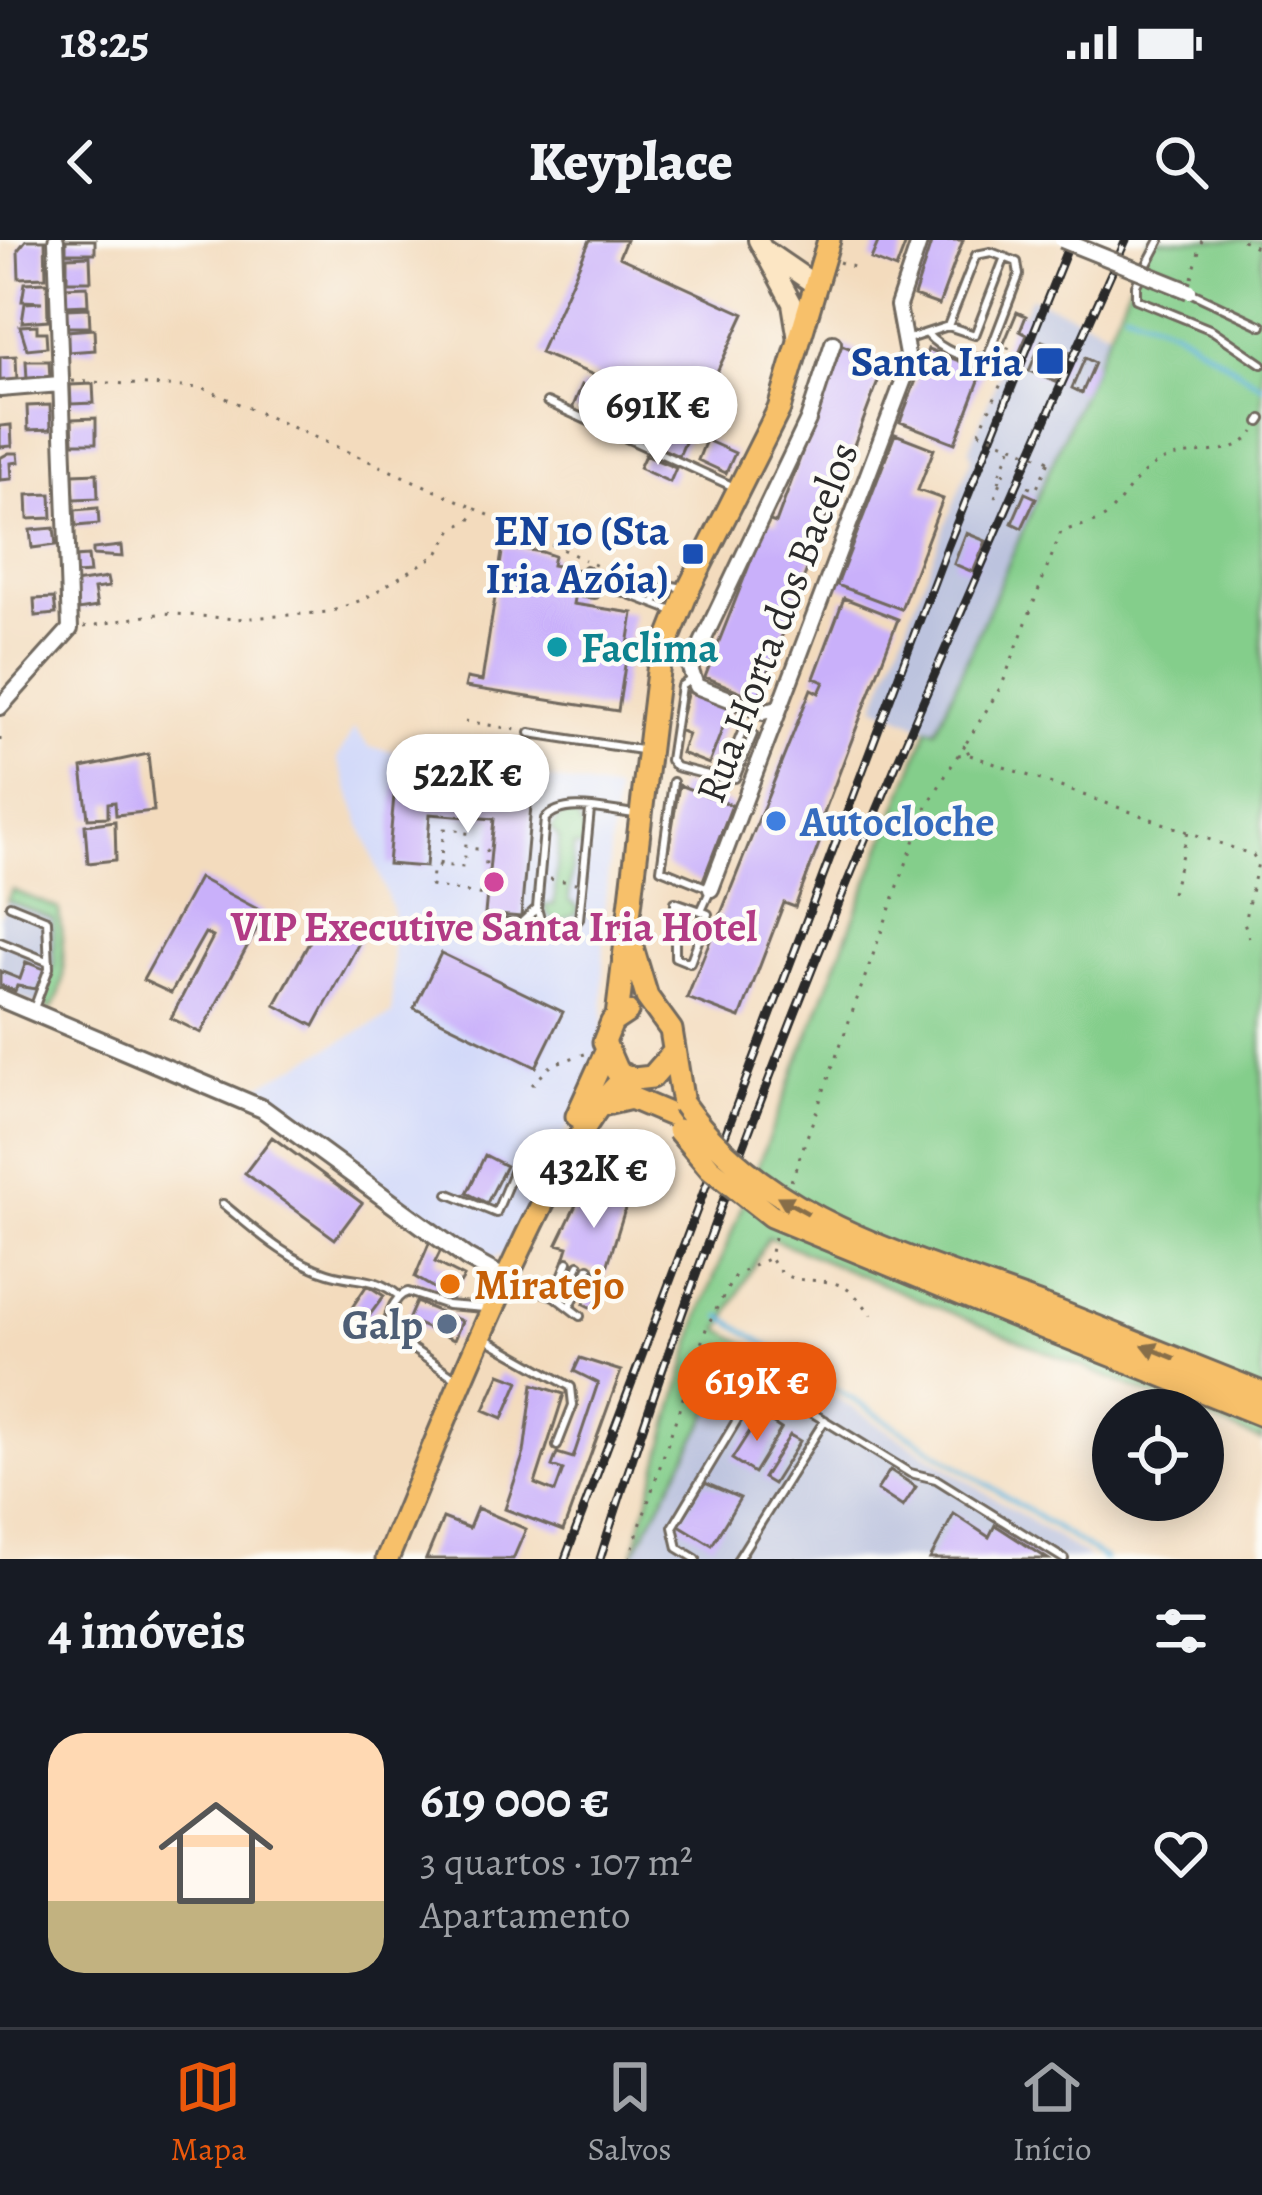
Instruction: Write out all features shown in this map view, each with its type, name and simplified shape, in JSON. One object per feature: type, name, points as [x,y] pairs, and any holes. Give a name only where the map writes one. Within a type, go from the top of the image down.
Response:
[{"type":"main road","points":[[760,244],[780,268],[792,303],[798,344]]},
{"type":"main road","points":[[780,268],[803,266],[831,248]]},
{"type":"main road","points":[[508,1281],[524,1215],[617,1017],[658,663],[677,613],[779,409],[814,284],[831,248]]},
{"type":"main road","points":[[780,268],[814,284]]},
{"type":"main road","points":[[627,912],[637,973],[655,1013],[671,1030],[677,1116]]},
{"type":"main road","points":[[617,1017],[635,1010],[655,1013]]},
{"type":"main road","points":[[602,1051],[677,1116],[710,1168],[771,1216],[1262,1393]]},
{"type":"main road","points":[[387,1559],[495,1308],[597,1106],[634,1078],[662,1071],[673,1053]]},
{"type":"main road","points":[[597,1106],[631,1098],[677,1116]]},
{"type":"main road","points":[[1053,1321],[1262,1414]]},
{"type":"street","points":[[0,707],[70,629],[56,240]]},
{"type":"street","name":"Rua Horta dos Bacelos","points":[[711,889],[754,750],[778,708],[909,366],[898,306],[920,240]]},
{"type":"street","points":[[1062,240],[1191,284]]},
{"type":"street","points":[[778,708],[763,712],[690,680],[690,668],[808,420],[833,343]]},
{"type":"street","points":[[0,389],[60,384]]},
{"type":"street","points":[[0,998],[262,1109],[467,1258],[508,1281]]},
{"type":"lane","points":[[1160,240],[1136,285],[1136,299],[1212,330],[1262,364]]},
{"type":"lane","points":[[927,334],[936,345],[979,360],[994,342],[1019,275],[1017,262],[984,252],[970,260],[948,326]]},
{"type":"lane","points":[[906,340],[948,326],[975,335],[1004,256]]},
{"type":"lane","points":[[1191,284],[1262,326]]},
{"type":"lane","points":[[547,402],[741,490]]},
{"type":"lane","points":[[602,584],[657,597],[677,613]]},
{"type":"lane","points":[[657,597],[667,585],[688,590]]},
{"type":"lane","points":[[690,680],[681,686],[670,760],[676,766],[728,780],[730,776]]},
{"type":"lane","points":[[747,769],[735,778],[725,774],[742,730],[752,734],[754,750]]},
{"type":"lane","points":[[530,733],[645,751]]},
{"type":"lane","points":[[673,782],[661,869],[711,889],[701,911]]},
{"type":"lane","points":[[542,926],[537,908],[545,819],[563,808],[637,814]]},
{"type":"lane","points":[[486,921],[542,926],[559,933],[575,927],[590,810]]},
{"type":"lane","points":[[675,902],[701,911],[708,914],[689,963],[675,957],[675,902]]},
{"type":"lane","points":[[10,905],[47,920],[49,962],[32,1012]]},
{"type":"lane","points":[[520,924],[537,908]]},
{"type":"lane","points":[[0,942],[49,962]]},
{"type":"lane","points":[[449,1194],[496,1213],[521,1153]]},
{"type":"lane","points":[[223,1204],[292,1255],[328,1273],[370,1277],[399,1296]]},
{"type":"lane","points":[[557,1298],[568,1262]]},
{"type":"lane","points":[[557,1298],[579,1265]]},
{"type":"lane","points":[[570,1306],[589,1268]]},
{"type":"lane","points":[[508,1281],[557,1298],[580,1316]]},
{"type":"lane","points":[[463,1383],[392,1335],[388,1323],[399,1296],[408,1292],[447,1305],[495,1308]]},
{"type":"lane","points":[[483,1337],[571,1387],[573,1405],[557,1446]]},
{"type":"lane","points":[[696,1559],[678,1548],[674,1527],[742,1410],[806,1409],[910,1473],[936,1479],[1064,1559]]},
{"type":"lane","points":[[739,1559],[825,1420]]},
{"type":"path","points":[[1191,284],[1202,240]]},
{"type":"path","points":[[1242,240],[1262,250]]},
{"type":"path","points":[[831,248],[860,269]]},
{"type":"path","points":[[994,342],[1016,351],[979,432],[1048,461],[1036,490],[1028,487]]},
{"type":"path","points":[[60,384],[107,380],[203,388],[476,509],[657,597]]},
{"type":"path","points":[[790,1184],[926,806],[1002,686],[1061,532],[1105,517],[1132,481],[1159,462],[1185,452],[1235,448],[1248,440],[1261,421]]},
{"type":"path","points":[[1001,481],[997,480],[1012,446]]},
{"type":"path","points":[[995,497],[1007,467]]},
{"type":"path","points":[[70,629],[163,613],[236,619],[330,612],[438,554],[454,527],[470,522],[476,509]]},
{"type":"path","points":[[465,722],[530,733]]},
{"type":"path","points":[[0,738],[0,747]]},
{"type":"path","points":[[965,746],[969,754]]},
{"type":"path","points":[[958,755],[969,754],[1188,830],[1262,861]]},
{"type":"path","points":[[440,865],[443,829],[467,831],[464,867],[440,865],[432,871],[431,886],[483,895],[487,850],[466,848]]},
{"type":"path","points":[[1172,893],[1188,830]]},
{"type":"path","points":[[1251,944],[1244,922],[1258,863],[1253,855]]},
{"type":"path","points":[[541,878],[583,884]]},
{"type":"path","points":[[532,1085],[553,1064],[602,1051]]},
{"type":"path","points":[[770,1258],[774,1235]]},
{"type":"path","points":[[770,1258],[788,1279],[841,1284],[872,1316]]},
{"type":"path","points":[[629,1559],[707,1327],[735,1275],[770,1258]]},
{"type":"shaded area","points":[[1030,297],[1109,330],[935,731],[875,706],[972,457],[969,450],[1003,364],[997,360],[1017,312],[1023,313]]},
{"type":"shaded area","points":[[354,728],[369,747],[616,791],[604,912],[603,1037],[582,1097],[509,1252],[493,1258],[473,1252],[260,1097],[258,1086],[392,1014],[393,912],[337,759]]},
{"type":"shaded area","points":[[12,890],[59,909],[63,974],[58,1001],[50,1010],[0,990],[0,918]]},
{"type":"shaded area","points":[[791,1369],[1091,1559],[632,1559],[724,1386]]},
{"type":"green space","points":[[1149,240],[1262,240],[1262,1441],[1224,1426],[1224,1389],[1136,1389],[768,1237],[720,1329],[791,1369],[724,1386],[633,1555],[700,1314],[928,728],[936,730]]},
{"type":"green space","points":[[562,815],[576,816],[584,830],[583,848],[574,846],[569,900],[578,907],[576,914],[559,922],[548,916],[544,905],[554,905],[559,838],[551,829]]},
{"type":"green space","points":[[12,890],[59,909],[63,975],[50,1010],[41,1002],[54,966],[53,919],[7,901]]},
{"type":"building","points":[[26,240],[45,240],[46,277],[19,278],[18,250]]},
{"type":"building","points":[[66,240],[95,240],[95,253],[66,253]]},
{"type":"building","points":[[590,240],[626,240],[619,257],[744,314],[696,417],[540,353]]},
{"type":"building","points":[[879,240],[907,240],[896,269],[871,259]]},
{"type":"building","points":[[932,240],[963,240],[939,305],[914,296]]},
{"type":"building","points":[[90,256],[91,281],[67,281],[67,257]]},
{"type":"building","points":[[47,282],[48,320],[22,322],[25,303],[42,302],[22,301],[25,283]]},
{"type":"building","points":[[87,286],[88,305],[65,306],[64,287]]},
{"type":"building","points":[[89,308],[90,327],[67,327],[66,309]]},
{"type":"building","points":[[1017,312],[1026,316],[1020,331],[1027,335],[1014,365],[1006,364],[997,360]]},
{"type":"building","points":[[37,325],[37,332],[46,332],[47,347],[27,349],[20,326]]},
{"type":"building","points":[[94,329],[95,350],[68,352],[66,331]]},
{"type":"building","points":[[1042,341],[1069,352],[1056,382],[1029,371]]},
{"type":"building","points":[[842,345],[885,363],[758,699],[705,677],[767,520],[776,523]]},
{"type":"building","points":[[928,349],[983,370],[955,443],[900,422]]},
{"type":"building","points":[[16,356],[17,381],[0,382],[0,357]]},
{"type":"building","points":[[1085,358],[1095,363],[1082,393],[1072,388]]},
{"type":"building","points":[[26,361],[49,361],[50,379],[27,380]]},
{"type":"building","points":[[93,384],[94,403],[71,404],[70,385]]},
{"type":"building","points":[[582,385],[690,431],[679,456],[572,409]]},
{"type":"building","points":[[50,405],[51,429],[28,430],[27,406]]},
{"type":"building","points":[[96,418],[96,443],[73,443],[72,419]]},
{"type":"building","points":[[11,425],[12,446],[0,447],[0,426]]},
{"type":"building","points":[[895,434],[934,449],[918,490],[943,499],[901,609],[837,585]]},
{"type":"building","points":[[706,440],[735,453],[726,473],[698,460]]},
{"type":"building","points":[[18,453],[19,462],[11,463],[12,479],[0,480],[0,458]]},
{"type":"building","points":[[645,455],[676,468],[670,482],[639,468]]},
{"type":"building","points":[[97,473],[98,498],[74,499],[73,474]]},
{"type":"building","points":[[1025,493],[1036,498],[1022,528],[1012,523]]},
{"type":"building","points":[[51,494],[52,518],[28,519],[27,495]]},
{"type":"building","points":[[98,508],[99,524],[76,526],[75,510]]},
{"type":"building","points":[[54,528],[56,545],[32,548],[30,530]]},
{"type":"building","points":[[966,533],[986,541],[973,572],[954,564]]},
{"type":"building","points":[[121,546],[122,557],[93,555],[93,549]]},
{"type":"building","name":"Faclima","points":[[503,546],[542,552],[554,556],[552,565],[579,570],[573,604],[633,613],[618,711],[465,687],[467,678],[482,681]]},
{"type":"building","points":[[88,556],[90,573],[76,574],[74,557]]},
{"type":"building","points":[[107,578],[109,587],[94,589],[97,607],[78,610],[74,583]]},
{"type":"building","points":[[54,598],[56,614],[35,616],[34,599]]},
{"type":"building","points":[[844,598],[898,619],[819,826],[825,828],[795,907],[784,903],[740,1018],[687,998],[811,689],[819,693],[824,682],[814,678]]},
{"type":"building","points":[[688,691],[731,706],[709,764],[681,753],[688,734],[678,730]]},
{"type":"building","points":[[490,737],[527,742],[523,771],[486,766]]},
{"type":"building","points":[[148,754],[154,811],[116,815],[115,802],[108,803],[108,817],[88,818],[82,768]]},
{"type":"building","points":[[395,784],[496,796],[496,791],[532,795],[521,917],[485,914],[494,819],[430,814],[426,867],[388,864]]},
{"type":"building","points":[[679,785],[732,805],[702,883],[666,866]]},
{"type":"building","points":[[115,821],[116,860],[88,863],[85,825]]},
{"type":"building","points":[[199,878],[265,913],[201,1033],[171,1018],[213,937],[205,933],[171,993],[143,980]]},
{"type":"building","points":[[321,921],[360,941],[314,1026],[275,1005]]},
{"type":"building","points":[[441,953],[563,1012],[536,1067],[414,1008]]},
{"type":"building","points":[[26,962],[44,969],[36,989],[17,986],[15,991],[0,985],[0,971],[20,979]]},
{"type":"building","points":[[272,1137],[362,1203],[335,1239],[245,1173]]},
{"type":"building","points":[[621,1144],[646,1148],[644,1159],[619,1154]]},
{"type":"building","points":[[485,1155],[506,1166],[487,1203],[467,1193]]},
{"type":"building","points":[[587,1182],[630,1193],[594,1309],[584,1304],[599,1271],[564,1260],[568,1247],[557,1244]]},
{"type":"building","points":[[430,1241],[441,1250],[435,1262],[464,1277],[451,1298],[415,1277]]},
{"type":"building","points":[[367,1285],[384,1296],[369,1316],[353,1306]]},
{"type":"building","points":[[416,1302],[462,1321],[454,1340],[408,1320]]},
{"type":"building","points":[[580,1358],[621,1371],[563,1531],[505,1509],[524,1453],[533,1384],[564,1394],[535,1484],[555,1492],[563,1470],[552,1466],[557,1453],[573,1458],[598,1383],[574,1371]]},
{"type":"building","points":[[500,1374],[519,1381],[503,1418],[484,1410]]},
{"type":"building","points":[[760,1415],[781,1429],[754,1473],[732,1459]]},
{"type":"building","points":[[790,1435],[800,1441],[773,1484],[763,1478]]},
{"type":"building","points":[[890,1470],[916,1487],[903,1507],[877,1490]]},
{"type":"building","points":[[705,1483],[740,1498],[712,1545],[679,1525]]},
{"type":"building","points":[[477,1508],[526,1529],[513,1559],[426,1559],[443,1518],[469,1528]]},
{"type":"building","points":[[954,1514],[989,1537],[995,1525],[1048,1559],[930,1559]]},
{"type":"waterway","points":[[1125,310],[1176,330],[1262,386]]},
{"type":"waterway","points":[[721,1316],[1105,1559]]},
{"type":"railway","points":[[565,1559],[948,545],[1071,240]]},
{"type":"railway","points":[[600,1559],[655,1390],[778,1057],[912,728],[1126,240]]},
{"type":"place","name":"Santa Iria","points":[[1050,361]]},
{"type":"place","name":"EN 10 (Sta Iria Azóia)","points":[[693,554]]},
{"type":"place","name":"Faclima","points":[[557,647]]},
{"type":"place","name":"Autocloche","points":[[776,821]]},
{"type":"place","name":"VIP Executive Santa Iria Hotel","points":[[494,882]]},
{"type":"place","name":"Miratejo","points":[[450,1284]]},
{"type":"place","name":"Galp","points":[[447,1324]]}]
